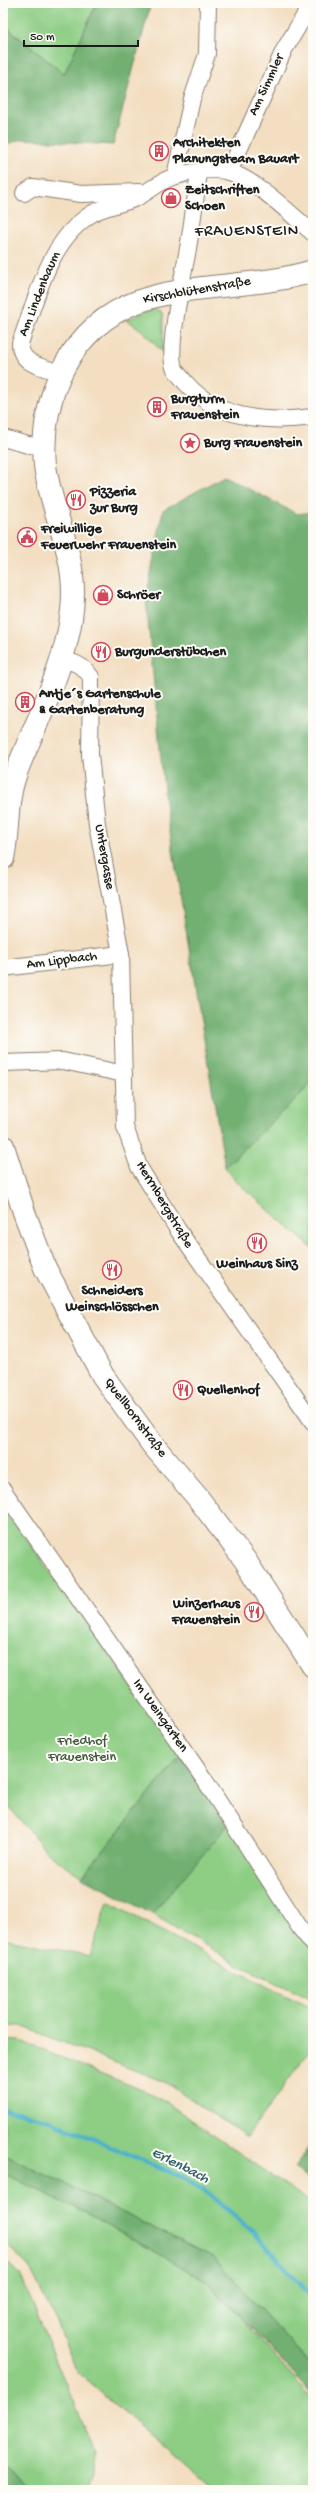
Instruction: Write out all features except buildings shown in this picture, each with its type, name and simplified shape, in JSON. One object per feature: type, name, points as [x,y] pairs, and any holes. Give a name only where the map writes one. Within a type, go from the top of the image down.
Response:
[{"type":"main road","name":"Kirschblütenstraße","points":[[3,858],[10,791],[48,696],[60,659],[72,609],[72,575],[66,543],[48,481],[45,446],[50,404],[61,373],[81,342],[113,312],[152,296],[278,279],[313,271]]},
{"type":"main road","name":"Quellbornstraße","points":[[3,1146],[24,1212],[45,1268],[103,1376],[147,1438],[236,1549],[313,1666]]},
{"type":"street","points":[[175,176],[192,99],[207,54],[208,3]]},
{"type":"street","name":"Am Simmler","points":[[229,172],[284,50],[312,3]]},
{"type":"street","name":"Am Lindenbaum","points":[[61,373],[26,360],[20,353],[20,343],[58,249],[69,232],[95,212],[136,198],[175,176],[199,173],[229,172],[243,178],[282,206],[313,234]]},
{"type":"street","points":[[199,173],[187,253],[179,292],[172,352],[174,368],[193,391],[213,405],[262,420],[282,421],[313,417]]},
{"type":"street","name":"Am Lindenbaum","points":[[24,193],[33,187],[81,194],[147,192]]},
{"type":"street","points":[[3,438],[22,443],[45,446]]},
{"type":"street","name":"Untergasse","points":[[60,659],[77,663],[85,668],[91,677],[91,762],[97,824],[121,954],[124,1074]]},
{"type":"street","name":"Am Lippbach","points":[[3,968],[121,954]]},
{"type":"street","points":[[3,1063],[63,1061],[124,1074]]},
{"type":"street","name":"Herrnbergstraße","points":[[124,1074],[125,1127],[138,1167],[178,1230],[313,1422]]},
{"type":"street","name":"Im Weingarten","points":[[3,1490],[204,1779],[300,1928],[313,1944]]},
{"type":"green space","points":[[3,3],[97,3],[64,74],[9,29],[3,33]]},
{"type":"green space","points":[[97,3],[151,3],[113,145],[21,139],[3,146],[3,33],[8,29],[64,74]]},
{"type":"green space","points":[[151,309],[156,309],[163,315],[163,353],[143,331],[127,320]]},
{"type":"green space","points":[[224,476],[297,514],[313,512],[313,1082],[225,1167],[165,802],[146,599],[163,510]]},
{"type":"green space","points":[[313,1082],[313,1249],[236,1181],[225,1167]]},
{"type":"green space","name":"Friedhof Frauenstein","points":[[3,1511],[22,1533],[181,1755],[82,1877],[50,1855],[3,1800]]},
{"type":"green space","points":[[181,1755],[228,1825],[152,1914],[82,1877]]},
{"type":"green space","points":[[228,1825],[313,1949],[313,2000],[239,1965],[152,1914]]},
{"type":"green space","points":[[108,1902],[223,1964],[313,2009],[313,2046],[247,2137],[167,2083],[21,2026],[3,2025],[3,1938],[90,1956]]},
{"type":"green space","points":[[3,2040],[20,2041],[157,2096],[313,2204],[313,2367],[213,2257],[3,2154]]},
{"type":"green space","points":[[313,2141],[313,2183],[294,2168]]},
{"type":"green space","points":[[3,2154],[213,2257],[313,2367],[313,2394],[208,2282],[96,2218],[3,2173]]},
{"type":"green space","points":[[3,2173],[96,2218],[208,2282],[313,2399],[313,2490],[213,2490],[77,2372],[56,2321],[29,2267],[3,2240]]},
{"type":"green space","points":[[3,2259],[20,2274],[95,2454],[94,2476],[87,2490],[31,2490],[3,2465]]},
{"type":"green space","points":[[3,2465],[31,2490],[3,2490]]},
{"type":"waterway","name":"Erlenbach","points":[[3,2109],[47,2119],[182,2177],[207,2192],[250,2229],[313,2298]]},
{"type":"place","name":"Architekten Planungsteam Bauart","points":[[159,151]]},
{"type":"place","name":"Zeitschriften Schoen","points":[[171,198]]},
{"type":"place","name":"Burgturm Frauenstein","points":[[157,407]]},
{"type":"place","name":"Burg Frauenstein","points":[[190,443]]},
{"type":"place","name":"Pizzeria zur Burg","points":[[76,500]]},
{"type":"place","name":"Freiwillige Feuerwehr Frauenstein","points":[[27,537]]},
{"type":"place","name":"Schröer","points":[[103,595]]},
{"type":"place","name":"Burgunderstübchen","points":[[101,652]]},
{"type":"place","name":"Antje´s Gartenschule & Gartenberatung","points":[[25,702]]},
{"type":"place","name":"Weinhaus Sinz","points":[[257,1243]]},
{"type":"place","name":"Schneiders Weinschlösschen","points":[[112,1270]]},
{"type":"place","name":"Quellenhof","points":[[183,1390]]},
{"type":"place","name":"Winzerhaus Frauenstein","points":[[254,1612]]},
{"type":"district","name":"FRAUENSTEIN","points":[[247,232]]}]
